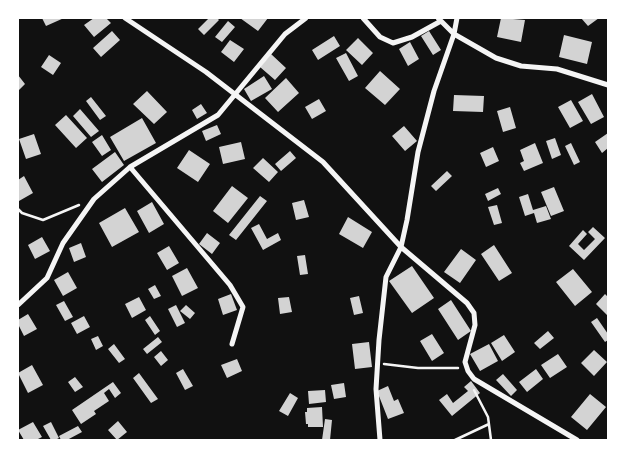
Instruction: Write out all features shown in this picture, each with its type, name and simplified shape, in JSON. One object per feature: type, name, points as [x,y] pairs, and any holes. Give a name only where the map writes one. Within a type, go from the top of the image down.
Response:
[{"type":"street","points":[[125,18],[236,94],[323,162],[401,247],[467,302],[474,313],[476,325],[465,362],[468,371],[474,379],[577,440]]},
{"type":"street","points":[[18,305],[48,278],[62,243],[94,199],[130,167],[218,116],[284,34],[306,18]]},
{"type":"street","points":[[363,18],[380,37],[393,43],[412,37],[440,19],[454,34],[496,58],[521,66],[557,69],[608,85]]},
{"type":"street","points":[[380,440],[376,390],[386,277],[401,247],[408,220],[418,152],[434,91],[454,34],[457,18]]},
{"type":"street","points":[[130,167],[230,285],[243,307],[232,344]]},
{"type":"path","points":[[18,209],[22,213],[43,220],[94,199]]},
{"type":"path","points":[[378,364],[418,368],[460,367],[468,371]]},
{"type":"path","points":[[473,388],[483,406],[489,424],[491,440]]},
{"type":"path","points":[[455,440],[489,424]]},
{"type":"building","points":[[42,18],[64,18],[46,26]]},
{"type":"building","points":[[94,18],[106,18],[111,23],[94,37],[84,25]]},
{"type":"building","points":[[209,18],[217,18],[219,20],[204,35],[198,29]]},
{"type":"building","points":[[240,18],[268,18],[258,31]]},
{"type":"building","points":[[501,18],[525,20],[521,42],[497,37]]},
{"type":"building","points":[[581,18],[599,18],[588,26]]},
{"type":"building","points":[[228,21],[235,27],[222,42],[215,37]]},
{"type":"building","points":[[112,31],[120,40],[101,57],[93,48]]},
{"type":"building","points":[[429,31],[441,50],[433,55],[421,36]]},
{"type":"building","points":[[564,35],[592,42],[587,64],[559,57]]},
{"type":"building","points":[[334,36],[340,46],[318,60],[312,50]]},
{"type":"building","points":[[358,38],[373,53],[362,65],[346,50]]},
{"type":"building","points":[[230,40],[244,49],[234,62],[221,52]]},
{"type":"building","points":[[410,42],[419,59],[408,66],[399,49]]},
{"type":"building","points":[[346,53],[358,76],[349,81],[336,58]]},
{"type":"building","points":[[271,54],[286,68],[275,80],[260,67]]},
{"type":"building","points":[[49,55],[61,63],[53,75],[41,67]]},
{"type":"building","points":[[380,71],[400,89],[385,105],[365,88]]},
{"type":"building","points":[[18,75],[25,84],[18,91]]},
{"type":"building","points":[[264,76],[272,89],[251,101],[244,89]]},
{"type":"building","points":[[286,78],[299,93],[278,112],[265,98]]},
{"type":"building","points":[[147,91],[167,112],[154,124],[133,104]]},
{"type":"building","points":[[592,94],[604,117],[591,124],[578,102]]},
{"type":"building","points":[[454,95],[484,96],[483,112],[453,111]]},
{"type":"building","points":[[91,97],[106,116],[100,120],[86,101]]},
{"type":"building","points":[[319,99],[326,111],[312,119],[305,107]]},
{"type":"building","points":[[571,100],[583,121],[570,128],[558,107]]},
{"type":"building","points":[[201,104],[207,113],[197,119],[192,110]]},
{"type":"building","points":[[510,107],[516,128],[503,132],[497,111]]},
{"type":"building","points":[[80,109],[99,131],[91,137],[73,116]]},
{"type":"building","points":[[66,115],[87,138],[76,148],[55,125]]},
{"type":"building","points":[[142,118],[156,143],[124,161],[110,137]]},
{"type":"building","points":[[217,125],[221,134],[206,141],[202,131]]},
{"type":"building","points":[[404,126],[417,141],[405,151],[392,136]]},
{"type":"building","points":[[608,133],[608,148],[602,153],[595,142]]},
{"type":"building","points":[[34,134],[41,154],[26,159],[19,139]]},
{"type":"building","points":[[102,135],[111,150],[102,156],[92,142]]},
{"type":"building","points":[[555,138],[561,155],[552,159],[546,141]]},
{"type":"building","points":[[241,142],[245,159],[223,164],[219,147]]},
{"type":"building","points":[[535,143],[543,163],[524,171],[520,163],[524,161],[520,150]]},
{"type":"building","points":[[571,143],[580,162],[574,165],[565,146]]},
{"type":"building","points":[[493,147],[499,161],[486,167],[480,153]]},
{"type":"building","points":[[189,150],[210,164],[198,182],[177,168]]},
{"type":"building","points":[[290,151],[296,158],[281,171],[275,164]]},
{"type":"building","points":[[115,152],[124,165],[102,182],[92,169]]},
{"type":"building","points":[[263,158],[278,172],[269,182],[253,168]]},
{"type":"building","points":[[447,171],[452,176],[436,191],[431,186]]},
{"type":"building","points":[[24,176],[33,193],[19,201],[18,180]]},
{"type":"building","points":[[232,186],[248,198],[228,223],[213,211]]},
{"type":"building","points":[[554,187],[564,211],[551,216],[541,192]]},
{"type":"building","points":[[498,188],[501,194],[488,201],[485,194]]},
{"type":"building","points":[[528,194],[533,210],[546,206],[551,219],[537,223],[534,213],[525,216],[519,197]]},
{"type":"building","points":[[260,196],[267,201],[236,240],[229,235]]},
{"type":"building","points":[[304,200],[309,217],[296,220],[292,203]]},
{"type":"building","points":[[152,202],[164,224],[149,233],[137,211]]},
{"type":"building","points":[[497,205],[502,223],[494,225],[488,207]]},
{"type":"building","points":[[125,208],[139,232],[112,247],[99,223]]},
{"type":"building","points":[[348,217],[372,232],[363,248],[339,234]]},
{"type":"building","points":[[259,224],[267,239],[278,233],[281,240],[263,250],[251,228]]},
{"type":"building","points":[[593,227],[605,238],[584,260],[569,246],[583,230],[587,234],[578,244],[584,250],[595,239],[588,232]]},
{"type":"building","points":[[207,233],[220,243],[212,254],[199,244]]},
{"type":"building","points":[[42,237],[50,251],[35,259],[28,245]]},
{"type":"building","points":[[81,243],[86,257],[74,262],[69,248]]},
{"type":"building","points":[[494,245],[512,273],[499,281],[481,254]]},
{"type":"building","points":[[169,246],[179,263],[167,270],[157,253]]},
{"type":"building","points":[[461,249],[476,260],[460,283],[444,272]]},
{"type":"building","points":[[305,255],[308,274],[300,275],[297,256]]},
{"type":"building","points":[[412,266],[434,298],[412,313],[389,281]]},
{"type":"building","points":[[187,268],[198,288],[182,296],[172,276]]},
{"type":"building","points":[[573,269],[592,292],[575,306],[556,282]]},
{"type":"building","points":[[68,272],[77,288],[63,296],[54,280]]},
{"type":"building","points":[[155,285],[161,296],[154,299],[148,289]]},
{"type":"building","points":[[231,294],[237,310],[223,315],[218,299]]},
{"type":"building","points":[[605,294],[608,297],[608,316],[596,304]]},
{"type":"building","points":[[359,296],[363,313],[354,315],[350,298]]},
{"type":"building","points":[[139,297],[146,310],[132,318],[125,304]]},
{"type":"building","points":[[289,297],[292,312],[280,314],[278,298]]},
{"type":"building","points":[[451,300],[471,331],[458,340],[438,309]]},
{"type":"building","points":[[64,301],[73,317],[65,321],[56,305]]},
{"type":"building","points":[[176,305],[185,323],[177,327],[168,309]]},
{"type":"building","points":[[186,305],[195,313],[190,319],[180,311]]},
{"type":"building","points":[[28,314],[37,329],[24,336],[18,320]]},
{"type":"building","points":[[84,316],[90,327],[77,334],[71,323]]},
{"type":"building","points":[[150,316],[160,331],[155,335],[145,320]]},
{"type":"building","points":[[597,318],[608,334],[608,340],[605,342],[591,322]]},
{"type":"building","points":[[548,331],[554,338],[540,349],[534,343]]},
{"type":"building","points":[[432,334],[444,353],[432,361],[420,341]]},
{"type":"building","points":[[504,335],[515,352],[502,361],[491,343]]},
{"type":"building","points":[[98,336],[103,346],[96,350],[91,339]]},
{"type":"building","points":[[158,337],[162,342],[147,354],[143,349]]},
{"type":"building","points":[[369,342],[372,367],[355,369],[352,344]]},
{"type":"building","points":[[114,344],[125,359],[119,363],[108,349]]},
{"type":"building","points":[[489,344],[498,361],[480,371],[470,354]]},
{"type":"building","points":[[594,350],[607,362],[594,376],[581,363]]},
{"type":"building","points":[[161,351],[168,360],[161,366],[154,357]]},
{"type":"building","points":[[558,354],[567,367],[550,378],[541,365]]},
{"type":"building","points":[[237,359],[242,371],[227,378],[221,365]]},
{"type":"building","points":[[32,365],[43,385],[28,393],[18,373]]},
{"type":"building","points":[[183,369],[193,386],[185,390],[176,373]]},
{"type":"building","points":[[536,369],[543,379],[527,392],[519,382]]},
{"type":"building","points":[[139,373],[158,399],[151,403],[133,378]]},
{"type":"building","points":[[503,374],[517,390],[511,396],[496,380]]},
{"type":"building","points":[[75,377],[83,387],[75,392],[68,382]]},
{"type":"building","points":[[471,381],[480,393],[452,416],[439,400],[447,394],[453,403],[468,391],[464,387]]},
{"type":"building","points":[[113,382],[121,393],[115,398],[109,389],[104,393],[109,401],[94,411],[96,414],[81,424],[72,410]]},
{"type":"building","points":[[344,383],[346,397],[334,399],[331,385]]},
{"type":"building","points":[[388,386],[394,401],[398,399],[404,413],[388,419],[377,391]]},
{"type":"building","points":[[325,390],[326,402],[309,404],[308,391]]},
{"type":"building","points":[[290,393],[298,398],[288,416],[279,411]]},
{"type":"building","points":[[590,394],[606,407],[587,430],[571,417]]},
{"type":"building","points":[[322,407],[323,427],[308,427],[305,412],[307,412],[307,408]]},
{"type":"building","points":[[325,419],[332,420],[330,440],[322,440]]},
{"type":"building","points":[[118,421],[127,432],[117,440],[108,430]]},
{"type":"building","points":[[33,422],[42,437],[36,440],[24,440],[18,430]]},
{"type":"building","points":[[51,422],[59,438],[55,440],[51,440],[43,426]]},
{"type":"building","points":[[78,426],[82,432],[67,440],[61,440],[59,436]]}]
